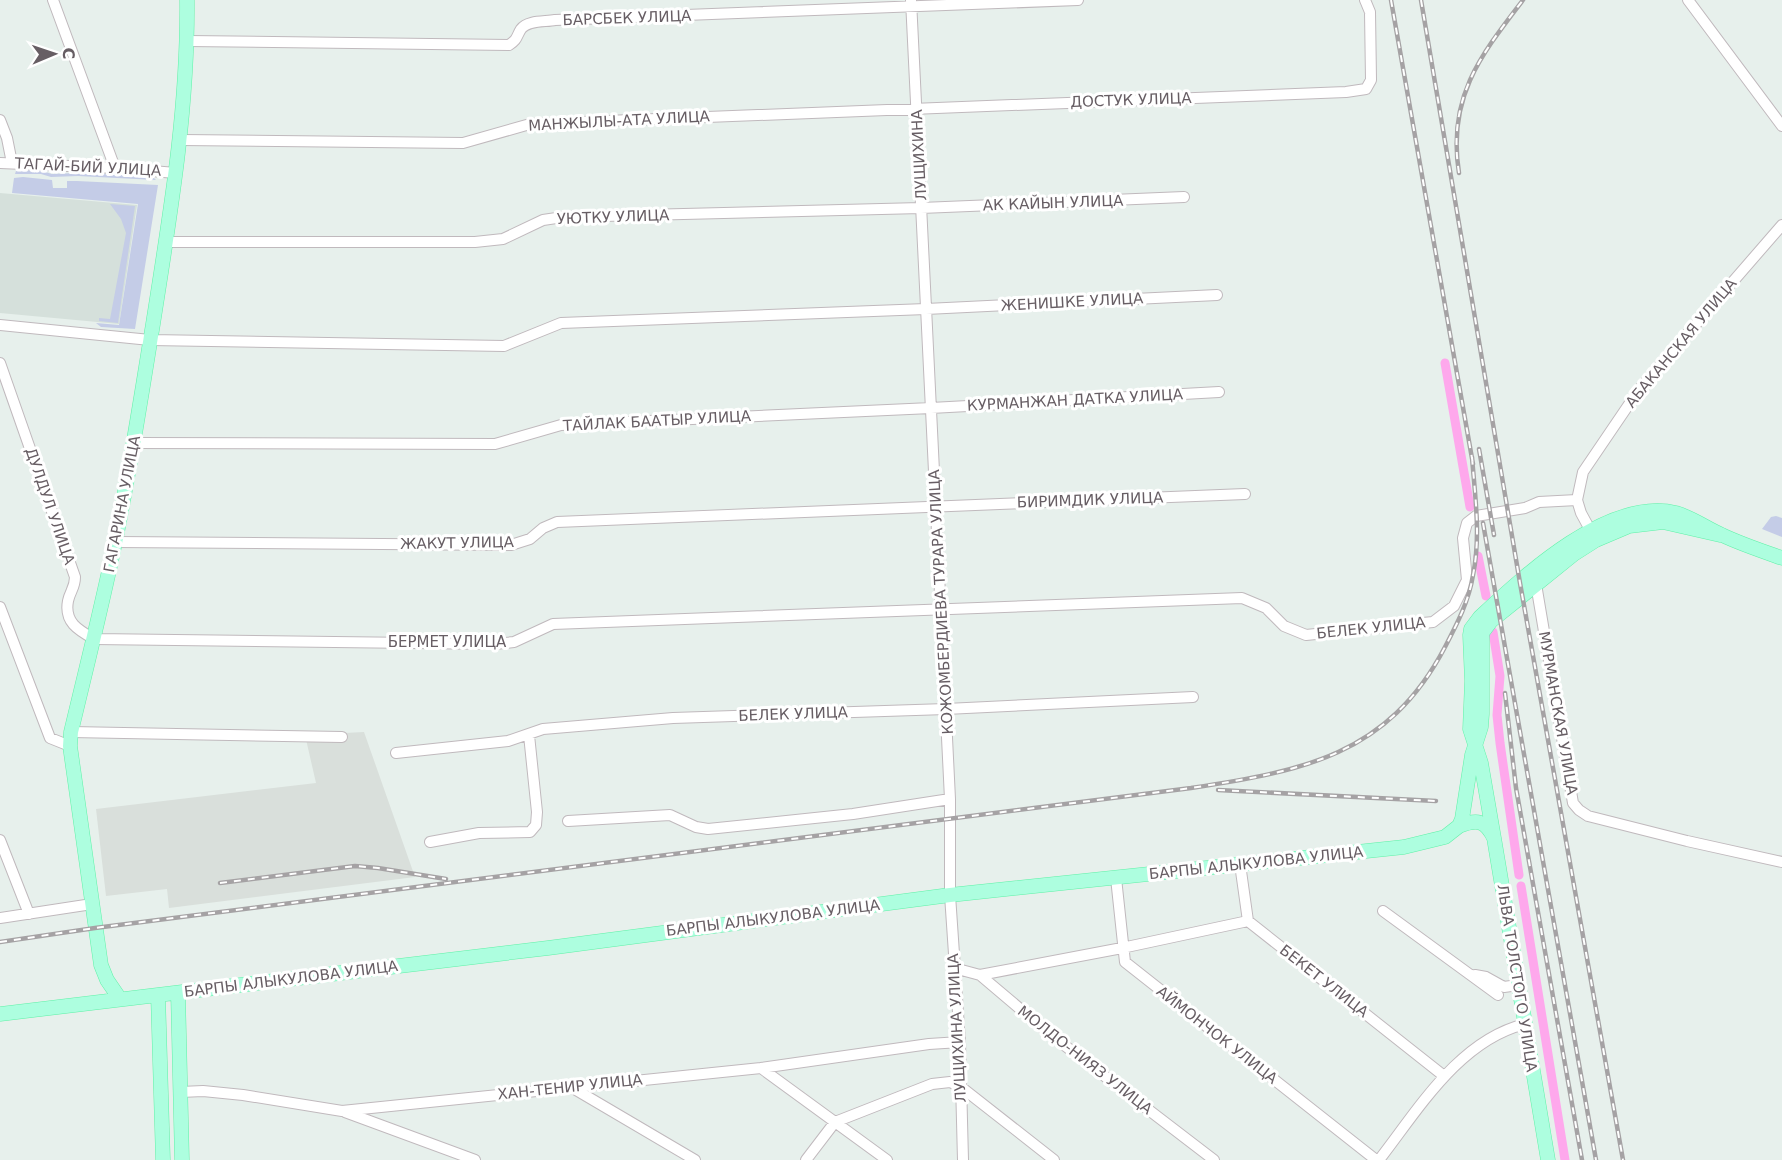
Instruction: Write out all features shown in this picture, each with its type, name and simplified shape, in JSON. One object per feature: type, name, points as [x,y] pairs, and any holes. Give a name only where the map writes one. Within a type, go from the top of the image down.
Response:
[{"type":"main road","name":"ГАГАРИНА УЛИЦА","points":[[120,999],[107,980],[101,964],[70,739],[116,542],[166,242],[180,140],[187,41],[187,0]]},
{"type":"main road","points":[[1474,744],[1470,729],[1471,629],[1484,613],[1569,544],[1593,535],[1627,515],[1664,512],[1694,519],[1720,535],[1782,558]]},
{"type":"main road","points":[[1459,826],[1466,802],[1474,744],[1481,727],[1484,698],[1482,633],[1491,621],[1593,535]]},
{"type":"main road","name":"ЛЬВА ТОЛСТОГО УЛИЦА","points":[[1474,744],[1481,763],[1548,1160]]},
{"type":"main road","points":[[1459,826],[1471,821],[1478,822],[1490,829],[1494,838]]},
{"type":"main road","name":"БАРПЫ АЛЫКУЛОВА УЛИЦА","points":[[0,1014],[548,948],[950,895],[1431,842],[1445,837],[1459,826]]},
{"type":"main road","points":[[178,993],[182,1160]]},
{"type":"main road","points":[[158,995],[163,1160]]},
{"type":"street","points":[[53,0],[115,168]]},
{"type":"street","name":"БАРСБЕК УЛИЦА","points":[[187,41],[509,45],[517,39],[528,23],[555,20],[911,3],[1078,0]]},
{"type":"street","name":"ДОСТУК УЛИЦА","points":[[916,108],[1346,92],[1366,89],[1371,80],[1370,12],[1365,0]]},
{"type":"street","points":[[1688,0],[1782,126]]},
{"type":"street","name":"ЛУЩИХИНА","points":[[911,3],[926,309]]},
{"type":"street","name":"МАНЖЫЛЫ-АТА УЛИЦА","points":[[180,140],[463,143],[530,123],[916,108]]},
{"type":"street","points":[[0,120],[7,138],[12,163]]},
{"type":"street","name":"ТАГАЙ-БИЙ УЛИЦА","points":[[0,163],[176,173]]},
{"type":"street","name":"АК КАЙЫН УЛИЦА","points":[[921,208],[1184,197]]},
{"type":"street","name":"УЮТКУ УЛИЦА","points":[[166,242],[476,242],[503,239],[543,220],[563,217],[921,208]]},
{"type":"street","name":"АБАКАНСКАЯ УЛИЦА","points":[[1577,500],[1583,472],[1638,391],[1782,225]]},
{"type":"street","name":"ЖЕНИШКЕ УЛИЦА","points":[[0,325],[150,340],[504,346],[561,322],[926,309],[1217,295]]},
{"type":"street","name":"КОЖОМБЕРДИЕВА ТУРАРА УЛИЦА","points":[[926,309],[950,799],[950,895]]},
{"type":"street","name":"ДУЛДУЛ УЛИЦА","points":[[0,363],[75,577],[75,586],[68,601],[70,618],[76,629],[94,639]]},
{"type":"street","name":"КУРМАНЖАН ДАТКА УЛИЦА","points":[[931,408],[1219,392]]},
{"type":"street","name":"ТАЙЛАК БААТЫР УЛИЦА","points":[[134,443],[495,444],[561,425],[931,408]]},
{"type":"street","name":"БИРИМДИК УЛИЦА","points":[[936,506],[1245,494]]},
{"type":"street","points":[[1577,500],[1593,535]]},
{"type":"street","name":"БЕЛЕК УЛИЦА","points":[[941,610],[1242,598],[1266,609],[1284,626],[1306,635],[1433,622],[1454,606],[1467,580],[1463,538],[1467,523],[1476,516],[1525,508],[1539,502],[1577,500]]},
{"type":"street","name":"ЖАКУТ УЛИЦА","points":[[116,542],[512,545],[530,539],[543,528],[556,522],[936,506]]},
{"type":"street","name":"МУРМАНСКАЯ УЛИЦА","points":[[1536,584],[1574,802],[1579,810],[1588,816],[1782,862]]},
{"type":"street","points":[[0,607],[50,738],[342,736]]},
{"type":"street","name":"БЕРМЕТ УЛИЦА","points":[[94,639],[495,644],[514,642],[554,624],[941,610]]},
{"type":"street","name":"БЕЛЕК УЛИЦА","points":[[396,753],[508,741],[543,729],[673,718],[946,709],[1193,697]]},
{"type":"street","points":[[429,842],[479,832],[530,832],[536,825],[537,812],[529,735]]},
{"type":"street","points":[[568,821],[670,816],[696,827],[708,829],[853,814],[950,799]]},
{"type":"street","points":[[0,840],[29,914]]},
{"type":"street","points":[[980,975],[1248,921],[1240,864]]},
{"type":"street","name":"АЙМОНЧОК УЛИЦА","points":[[1116,878],[1125,962],[1378,1160]]},
{"type":"street","name":"ЛУЩИХИНА УЛИЦА","points":[[950,895],[960,1042],[963,1160]]},
{"type":"street","points":[[0,918],[92,904]]},
{"type":"street","points":[[1383,911],[1498,995]]},
{"type":"street","name":"БЕКЕТ УЛИЦА","points":[[1248,921],[1444,1076]]},
{"type":"street","name":"МОЛДО-НИЯЗ УЛИЦА","points":[[954,968],[980,975],[1051,1035],[1214,1160]]},
{"type":"street","points":[[1472,974],[1486,977],[1504,987],[1518,985]]},
{"type":"street","points":[[1378,1160],[1444,1076],[1476,1046],[1496,1034],[1525,1024]]},
{"type":"street","name":"ХАН-ТЕНИР УЛИЦА","points":[[181,1092],[203,1091],[243,1095],[342,1111],[761,1068],[929,1044],[960,1042]]},
{"type":"street","points":[[761,1068],[887,1160]]},
{"type":"street","points":[[806,1160],[835,1122],[933,1084],[950,1082],[961,1087],[1054,1160]]},
{"type":"street","points":[[570,1087],[695,1160]]},
{"type":"street","points":[[342,1111],[475,1160]]},
{"type":"shaded area","points":[[16,171],[52,174],[145,176],[156,180],[15,174]]},
{"type":"shaded area","points":[[14,178],[52,180],[53,188],[67,188],[67,181],[158,185],[135,329],[101,327],[96,323],[119,325],[138,204],[12,193]]},
{"type":"shaded area","points":[[0,193],[137,205],[119,324],[0,313]]},
{"type":"shaded area","points":[[110,204],[135,206],[118,323],[99,321],[99,318],[110,319],[126,233],[121,219]]},
{"type":"shaded area","points":[[1771,517],[1782,518],[1782,537],[1762,529]]},
{"type":"shaded area","points":[[364,732],[415,877],[169,908],[167,889],[106,896],[96,809],[316,783],[305,735]]},
{"type":"waterway","points":[[1445,363],[1470,507]]},
{"type":"waterway","points":[[1478,556],[1486,596]]},
{"type":"waterway","points":[[1493,632],[1500,676],[1497,715],[1519,875]]},
{"type":"waterway","points":[[1521,886],[1565,1160]]},
{"type":"railway","points":[[1391,0],[1473,464]]},
{"type":"railway","points":[[1421,0],[1520,583],[1623,1160]]},
{"type":"railway","points":[[1459,173],[1458,122],[1470,79],[1493,40],[1523,0]]},
{"type":"railway","points":[[1479,449],[1494,535]]},
{"type":"railway","points":[[0,942],[1191,788],[1231,782],[1305,765],[1338,752],[1369,735],[1397,713],[1422,684],[1445,647],[1466,603],[1477,546],[1472,457]]},
{"type":"railway","points":[[1483,523],[1596,1160]]},
{"type":"railway","points":[[1505,693],[1516,788],[1582,1160]]},
{"type":"railway","points":[[1218,790],[1436,801]]},
{"type":"railway","points":[[220,883],[355,866],[446,879]]}]
